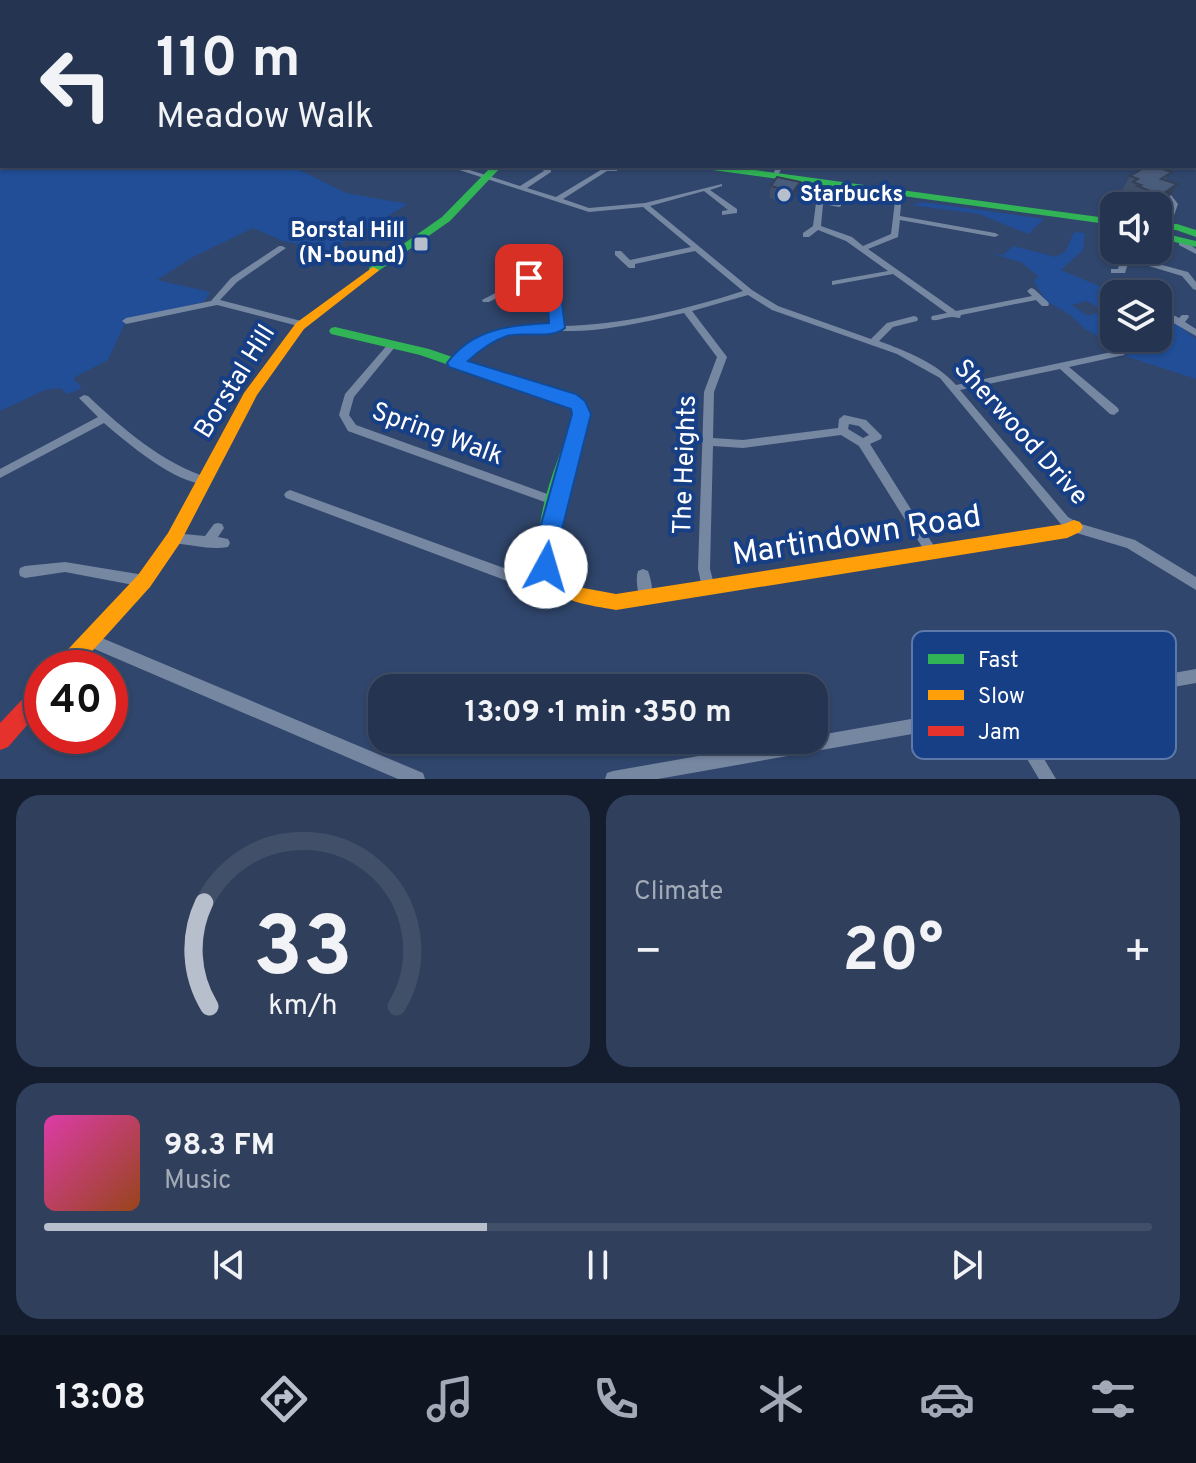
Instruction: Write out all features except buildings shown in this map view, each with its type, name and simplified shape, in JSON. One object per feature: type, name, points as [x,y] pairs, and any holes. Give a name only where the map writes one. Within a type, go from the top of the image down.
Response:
[{"type":"main road","points":[[734,168],[778,171],[899,193],[1100,221]]},
{"type":"main road","name":"Borstal Hill","points":[[81,650],[144,581],[174,538],[251,393],[302,324],[446,219],[488,176]]},
{"type":"main road","points":[[345,332],[456,363],[569,399],[579,405],[582,414],[545,553],[549,574]]},
{"type":"main road","name":"Martindown Road","points":[[549,574],[562,588],[589,600],[616,602],[933,554],[1067,531],[1074,527]]},
{"type":"main road","points":[[0,739],[24,713]]},
{"type":"street","points":[[458,168],[589,210],[645,205],[720,185]]},
{"type":"street","points":[[522,188],[549,171],[544,168]]},
{"type":"street","points":[[557,200],[606,169],[615,170]]},
{"type":"street","points":[[1151,182],[1163,188],[1170,197],[1174,204],[1177,231],[1196,252]]},
{"type":"street","points":[[705,189],[734,211],[725,213]]},
{"type":"street","points":[[862,249],[895,235],[899,193]]},
{"type":"street","points":[[807,199],[839,205]]},
{"type":"street","points":[[806,235],[817,227],[820,202]]},
{"type":"street","name":"Sherwood Drive","points":[[645,205],[749,292],[791,315],[920,361],[955,388],[1064,520],[1074,527]]},
{"type":"street","points":[[899,218],[998,236]]},
{"type":"street","points":[[817,227],[840,235],[957,316]]},
{"type":"street","points":[[214,302],[234,280],[282,248]]},
{"type":"street","points":[[618,253],[631,265],[698,248]]},
{"type":"street","points":[[1114,271],[1122,271],[1124,258],[1129,258],[1185,274],[1196,287]]},
{"type":"street","points":[[486,300],[542,271]]},
{"type":"street","points":[[835,283],[893,272]]},
{"type":"street","points":[[529,278],[556,299],[557,328]]},
{"type":"street","points":[[456,363],[478,343],[505,331],[610,325],[686,310],[749,292]]},
{"type":"street","points":[[935,318],[957,316],[1033,295],[1045,304]]},
{"type":"street","points":[[126,321],[214,302],[302,324]]},
{"type":"street","name":"The Heights","points":[[686,310],[722,357],[709,392],[704,569],[708,588]]},
{"type":"street","points":[[1172,315],[1183,319],[1196,333]]},
{"type":"street","points":[[873,342],[880,331],[895,322],[914,319]]},
{"type":"street","points":[[895,322],[908,332]]},
{"type":"street","name":"Spring Walk","points":[[392,345],[349,396],[344,415],[352,428],[557,502]]},
{"type":"street","points":[[955,388],[1121,353]]},
{"type":"street","points":[[1062,366],[1114,411]]},
{"type":"street","points":[[84,398],[104,418],[171,466],[191,478],[205,481]]},
{"type":"street","points":[[1089,403],[1103,401]]},
{"type":"street","points":[[0,474],[104,418]]},
{"type":"street","points":[[708,442],[743,444],[843,431],[863,443],[933,554]]},
{"type":"street","points":[[290,495],[515,578],[533,579],[549,574]]},
{"type":"street","points":[[1074,527],[1131,544],[1196,584]]},
{"type":"street","points":[[208,542],[218,528]]},
{"type":"street","points":[[174,538],[224,543]]},
{"type":"street","points":[[25,572],[65,567],[144,581]]},
{"type":"street","points":[[643,575],[646,597]]},
{"type":"street","points":[[90,640],[417,779]]},
{"type":"street","points":[[1176,680],[1196,676]]},
{"type":"street","points":[[613,779],[912,727]]},
{"type":"street","points":[[1036,759],[1048,779]]},
{"type":"shaded area","points":[[0,168],[295,168],[346,193],[408,204],[329,251],[283,241],[253,228],[193,257],[157,280],[210,292],[204,302],[126,321],[108,360],[73,378],[82,388],[68,394],[60,388],[45,390],[0,411]]},
{"type":"shaded area","points":[[923,202],[1044,219],[1028,234],[979,214],[911,205]]},
{"type":"shaded area","points":[[1074,232],[1085,233],[1083,250],[1061,270],[1100,286],[1100,309],[1087,301],[1072,305],[1088,316],[1097,313],[1100,317],[1100,338],[1046,301],[1033,280],[1039,277],[1021,262],[992,254],[1003,255],[1013,246],[1056,257],[1066,251]]},
{"type":"shaded area","points":[[1172,323],[1196,339],[1196,379],[1125,356],[1131,352],[1172,352]]},
{"type":"traffic: fast","points":[[373,270],[446,219],[495,168]]},
{"type":"traffic: fast","points":[[720,168],[1100,220]]},
{"type":"traffic: fast","points":[[1172,227],[1196,234]]},
{"type":"traffic: fast","points":[[1172,238],[1196,244]]},
{"type":"traffic: fast","points":[[335,331],[424,352],[579,405],[582,414],[550,520],[547,561],[552,577]]},
{"type":"traffic: slow","points":[[81,650],[144,581],[174,538],[251,393],[300,326],[373,270]]},
{"type":"traffic: slow","points":[[552,577],[574,594],[616,602],[1067,531],[1074,527]]},
{"type":"traffic: jam","points":[[0,739],[24,713]]},
{"type":"place","name":"Starbucks","points":[[784,195]]},
{"type":"place","name":"Borstal Hill (N-bound)","points":[[421,244]]},
{"type":"route","points":[[529,278],[556,299],[557,328],[514,329],[495,334],[478,343],[456,363],[569,399],[579,405],[582,414],[545,553],[546,567]]}]
